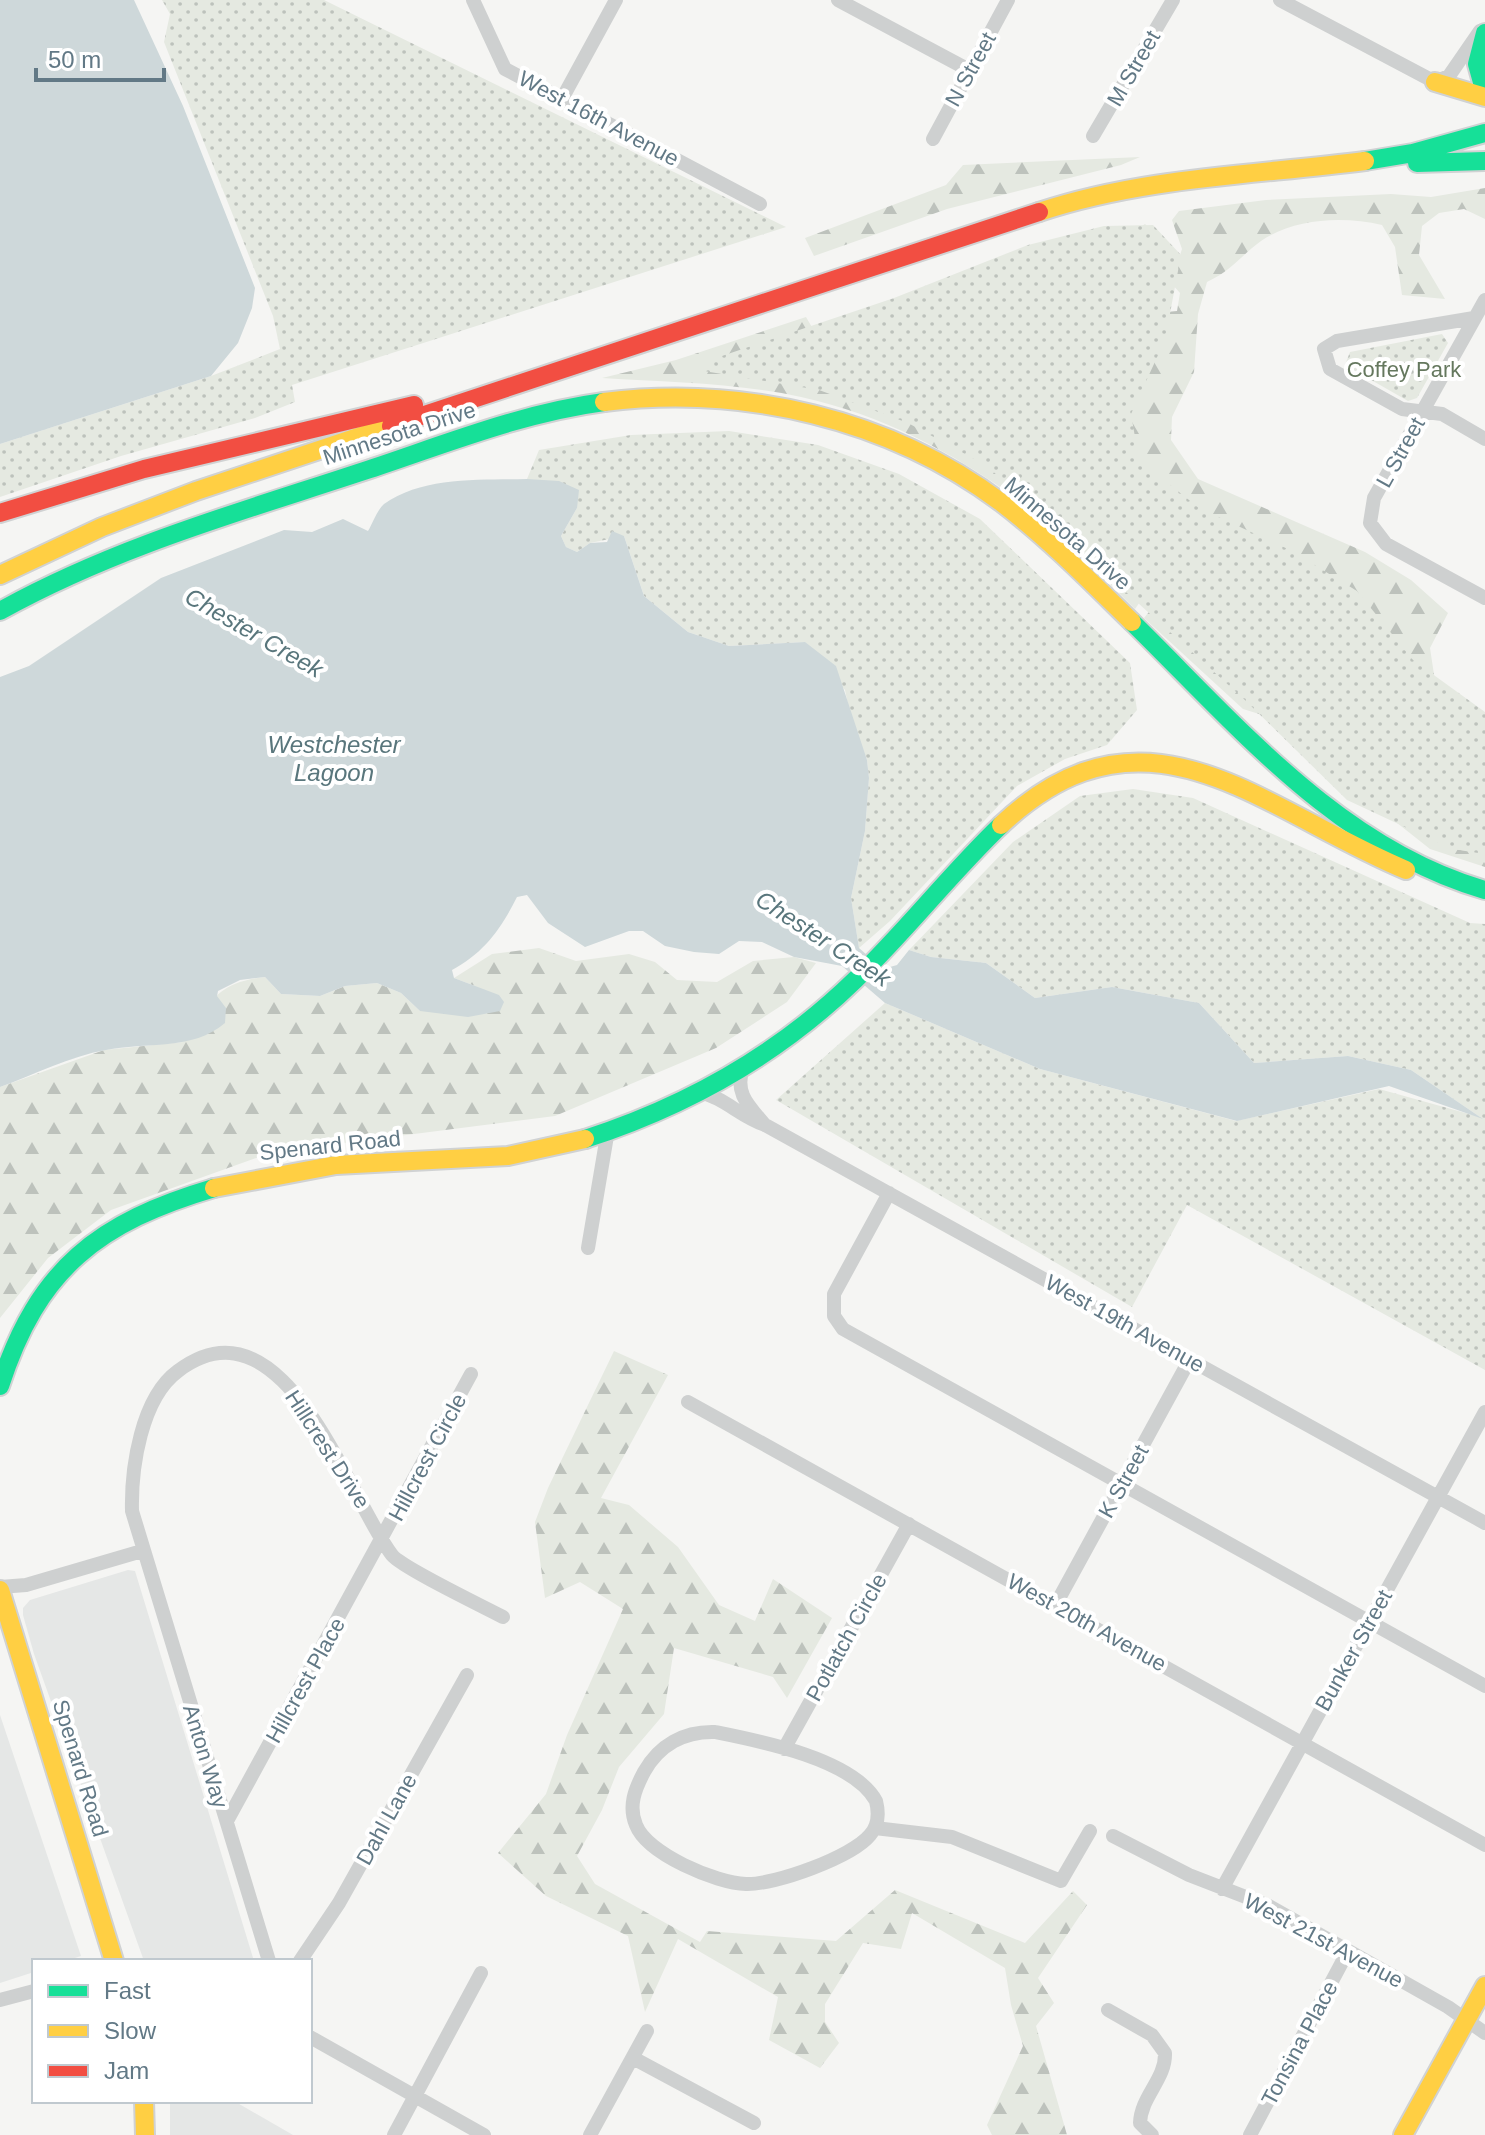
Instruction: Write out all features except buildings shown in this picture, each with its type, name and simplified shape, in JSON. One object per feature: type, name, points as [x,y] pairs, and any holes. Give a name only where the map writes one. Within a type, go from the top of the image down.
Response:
[{"type":"main road","points":[[1435,82],[1485,95],[1477,64],[1485,33]]},
{"type":"main road","name":"Minnesota Drive","points":[[0,575],[102,527],[196,491],[526,379],[1068,202],[1186,179],[1322,167],[1426,151],[1485,133]]},
{"type":"main road","points":[[1322,167],[1485,161]]},
{"type":"main road","points":[[0,513],[144,469],[257,440],[526,379]]},
{"type":"main road","name":"Minnesota Drive","points":[[0,611],[26,595],[154,541],[509,422],[583,405],[658,397],[718,397],[780,406],[844,422],[892,440],[944,466],[997,500],[1050,544],[1324,806],[1371,841],[1462,884],[1485,890]]},
{"type":"main road","name":"Spenard Road","points":[[0,1386],[19,1332],[48,1283],[64,1265],[101,1236],[169,1203],[244,1179],[285,1171],[525,1153],[608,1130],[661,1111],[743,1068],[818,1015],[1035,797],[1078,772],[1135,760],[1158,761],[1205,772],[1350,846],[1405,869],[1462,884]]},
{"type":"main road","name":"Spenard Road","points":[[0,1589],[113,1959]]},
{"type":"main road","points":[[1403,2135],[1485,1986]]},
{"type":"main road","points":[[144,2103],[145,2135]]},
{"type":"street","name":"West 16th Avenue","points":[[473,0],[505,69],[760,204]]},
{"type":"street","points":[[563,97],[616,0]]},
{"type":"street","points":[[838,0],[969,70]]},
{"type":"street","name":"N Street","points":[[933,139],[1008,0]]},
{"type":"street","name":"M Street","points":[[1093,136],[1173,0]]},
{"type":"street","points":[[1280,0],[1435,82],[1449,76],[1485,24]]},
{"type":"street","name":"L Street","points":[[1485,300],[1374,498],[1370,523],[1386,544],[1485,598]]},
{"type":"street","points":[[1474,318],[1337,341],[1324,349],[1330,369],[1402,409],[1442,414],[1485,439]]},
{"type":"street","name":"West 19th Avenue","points":[[743,1068],[739,1079],[741,1093],[765,1125]]},
{"type":"street","name":"West 19th Avenue","points":[[697,1092],[720,1097],[739,1114],[765,1125],[1485,1523]]},
{"type":"street","points":[[588,1248],[608,1130]]},
{"type":"street","points":[[889,1193],[834,1294],[834,1316],[843,1329],[1485,1686]]},
{"type":"street","name":"Hillcrest Drive","points":[[142,1551],[132,1493],[150,1408],[165,1382],[187,1364],[207,1357],[232,1354],[249,1359],[288,1385],[343,1466],[393,1557],[503,1617]]},
{"type":"street","name":"K Street","points":[[1056,1604],[1190,1359]]},
{"type":"street","name":"Hillcrest Circle","points":[[383,1540],[471,1374]]},
{"type":"street","name":"West 20th Avenue","points":[[688,1402],[1485,1845]]},
{"type":"street","name":"Bunker Street","points":[[1222,1889],[1485,1412]]},
{"type":"street","name":"Potlatch Circle","points":[[784,1749],[909,1524]]},
{"type":"street","name":"Hillcrest Place","points":[[227,1821],[383,1540]]},
{"type":"street","points":[[0,1589],[26,1585],[142,1551]]},
{"type":"street","name":"Anton Way","points":[[142,1551],[268,1959]]},
{"type":"street","name":"Dahl Lane","points":[[301,1959],[339,1903],[467,1675]]},
{"type":"street","points":[[705,1732],[784,1749],[845,1771],[864,1783],[876,1801],[875,1828],[869,1837],[849,1850],[795,1874],[756,1884],[734,1883],[705,1875],[652,1845],[638,1829],[633,1814],[634,1794],[646,1769],[667,1745],[705,1732]]},
{"type":"street","points":[[875,1828],[952,1837],[1061,1881],[1090,1831]]},
{"type":"street","name":"West 21st Avenue","points":[[1113,1836],[1222,1889],[1269,1906],[1448,2007],[1465,2022],[1485,2033]]},
{"type":"street","name":"Tonsina Place","points":[[1250,2135],[1348,1951]]},
{"type":"street","points":[[394,2135],[481,1973]]},
{"type":"street","points":[[0,2000],[32,1992]]},
{"type":"street","points":[[1108,2010],[1152,2035],[1165,2053],[1163,2071],[1143,2105],[1140,2123],[1152,2135]]},
{"type":"street","points":[[590,2135],[647,2031]]},
{"type":"street","points":[[312,2038],[484,2135]]},
{"type":"street","points":[[633,2058],[754,2123]]},
{"type":"shaded area","points":[[128,1570],[135,1571],[253,1959],[143,1959],[34,1654],[23,1615],[23,1608],[30,1600]]},
{"type":"shaded area","points":[[0,1715],[81,1956],[72,1959],[32,1959],[32,1973],[0,1983]]},
{"type":"shaded area","points":[[170,2103],[237,2103],[293,2135],[170,2135]]},
{"type":"green space","points":[[162,0],[324,0],[786,227],[292,385],[295,402],[255,418],[121,456],[0,497],[0,444],[211,376],[280,349],[273,316],[164,42],[170,14]]},
{"type":"green space","points":[[1140,157],[1121,165],[947,209],[814,256],[805,238],[946,185],[963,165]]},
{"type":"green space","points":[[1485,188],[1485,219],[1464,209],[1439,213],[1422,226],[1419,255],[1445,299],[1402,295],[1395,247],[1382,225],[1351,220],[1304,223],[1274,233],[1207,282],[1198,314],[1194,372],[1172,417],[1171,440],[1198,479],[1365,552],[1411,580],[1448,613],[1430,648],[1438,701],[1485,715],[1485,867],[1430,849],[1387,815],[1314,731],[1243,709],[1144,618],[1160,598],[1042,446],[1116,245],[1145,224],[1157,236],[1156,313],[1177,311],[1180,293],[1171,283],[1182,249],[1172,220],[1179,211],[1266,200],[1391,194],[1431,197]]},
{"type":"green space","points":[[1153,225],[1181,255],[1165,340],[1131,414],[1139,460],[1199,508],[1290,550],[1357,591],[1413,660],[1485,712],[1485,854],[1452,849],[1347,800],[1246,701],[987,466],[908,423],[819,390],[704,371],[716,358],[894,298],[1028,245],[1104,226]]},
{"type":"green space","points":[[806,317],[830,358],[932,412],[1144,596],[1135,609],[1064,538],[1013,496],[956,459],[896,428],[833,405],[776,392],[602,378],[676,360]]},
{"type":"green space","name":"Coffey Park","points":[[1442,334],[1448,343],[1417,398],[1408,401],[1345,365],[1350,352]]},
{"type":"green space","points":[[729,431],[818,445],[899,474],[980,519],[1130,663],[1137,710],[1107,745],[1065,759],[1017,786],[890,921],[859,948],[851,898],[865,831],[869,778],[867,760],[850,715],[845,690],[805,642],[729,646],[688,632],[644,596],[624,536],[590,543],[577,552],[566,547],[561,536],[577,508],[527,479],[539,450],[631,435]]},
{"type":"green space","points":[[1133,789],[1193,798],[1470,923],[1485,924],[1485,1370],[1187,1205],[1132,1307],[776,1100],[885,1003],[1040,1069],[1236,1121],[1379,1089],[1480,1117],[1411,1070],[1348,1056],[1254,1063],[1199,1003],[1112,987],[1035,998],[986,963],[931,957],[909,950],[1013,842],[1080,796]]},
{"type":"green space","points":[[539,948],[576,961],[629,954],[655,962],[677,980],[717,982],[753,961],[794,957],[816,963],[787,1002],[716,1048],[555,1116],[273,1152],[111,1210],[48,1258],[0,1318],[0,1087],[104,1050],[183,1042],[215,997],[234,984],[248,980],[265,977],[281,994],[320,996],[345,986],[377,983],[401,993],[420,1011],[475,986],[454,978],[492,954]]},
{"type":"green space","points":[[614,1351],[668,1375],[601,1498],[629,1505],[678,1547],[719,1605],[755,1621],[773,1579],[832,1618],[787,1698],[773,1677],[674,1648],[664,1714],[619,1767],[602,1810],[577,1856],[595,1884],[700,1942],[707,1931],[836,1941],[895,1890],[1025,1943],[1073,1891],[1087,1905],[1038,1978],[1054,2003],[1036,2026],[1067,2135],[992,2135],[987,2125],[1023,2046],[1011,2005],[1005,1968],[912,1913],[901,1949],[863,1943],[825,2004],[825,2022],[839,2043],[820,2068],[769,2040],[778,1997],[678,1939],[645,2012],[628,1936],[546,1896],[498,1853],[546,1794],[567,1735],[623,1609],[580,1582],[545,1598],[535,1522],[548,1488]]},
{"type":"water","points":[[0,0],[134,0],[183,106],[255,288],[252,308],[238,343],[211,376],[0,444]]},
{"type":"water","name":"Westchester Lagoon","points":[[453,481],[559,481],[579,490],[577,508],[561,536],[566,547],[577,552],[590,543],[607,542],[612,531],[624,536],[644,596],[688,632],[729,646],[805,642],[836,666],[867,760],[869,778],[865,831],[851,898],[859,948],[883,969],[897,965],[909,950],[931,957],[986,963],[1035,998],[1112,987],[1199,1003],[1254,1063],[1348,1056],[1411,1070],[1483,1119],[1389,1086],[1237,1121],[1040,1069],[885,1003],[842,966],[794,957],[762,942],[739,941],[719,954],[694,952],[665,946],[643,931],[629,931],[585,947],[548,923],[527,895],[517,897],[505,920],[482,948],[452,970],[454,978],[499,995],[504,1002],[500,1011],[468,1017],[420,1011],[401,993],[377,983],[345,986],[320,996],[281,994],[265,977],[240,980],[218,991],[217,996],[226,1008],[225,1023],[212,1032],[184,1042],[93,1053],[0,1087],[0,677],[29,666],[161,578],[284,530],[312,532],[343,519],[368,531],[384,504],[416,488]]},
{"type":"traffic: fast","points":[[1485,33],[1477,64],[1485,93]]},
{"type":"traffic: fast","points":[[1365,161],[1413,153],[1485,133]]},
{"type":"traffic: fast","points":[[1417,163],[1485,161]]},
{"type":"traffic: fast","points":[[0,611],[88,568],[225,516],[512,422],[604,402]]},
{"type":"traffic: fast","points":[[1132,622],[1251,741],[1337,814],[1383,845],[1432,871],[1485,890]]},
{"type":"traffic: fast","points":[[585,1139],[695,1094],[763,1055],[795,1032],[874,961],[1001,825]]},
{"type":"traffic: fast","points":[[0,1386],[15,1345],[33,1310],[54,1280],[78,1256],[106,1234],[137,1217],[214,1188]]},
{"type":"traffic: slow","points":[[1435,82],[1485,97]]},
{"type":"traffic: slow","points":[[1039,212],[1079,200],[1160,184],[1365,161]]},
{"type":"traffic: slow","points":[[604,402],[656,398],[761,404],[813,414],[863,429],[912,449],[1002,503],[1053,546],[1132,622]]},
{"type":"traffic: slow","points":[[0,575],[102,527],[196,491],[391,426]]},
{"type":"traffic: slow","points":[[1001,825],[1054,785],[1105,766],[1155,763],[1204,774],[1253,793],[1406,870]]},
{"type":"traffic: slow","points":[[214,1188],[336,1165],[508,1156],[585,1139]]},
{"type":"traffic: slow","points":[[0,1590],[113,1959]]},
{"type":"traffic: slow","points":[[1403,2135],[1485,1986]]},
{"type":"traffic: slow","points":[[144,2103],[145,2135]]},
{"type":"traffic: jam","points":[[391,426],[1039,212]]},
{"type":"traffic: jam","points":[[0,513],[144,469],[414,405]]},
{"type":"water label","name":"Chester Creek","points":[[254,633]]},
{"type":"water label","name":"Chester Creek","points":[[823,939]]}]
